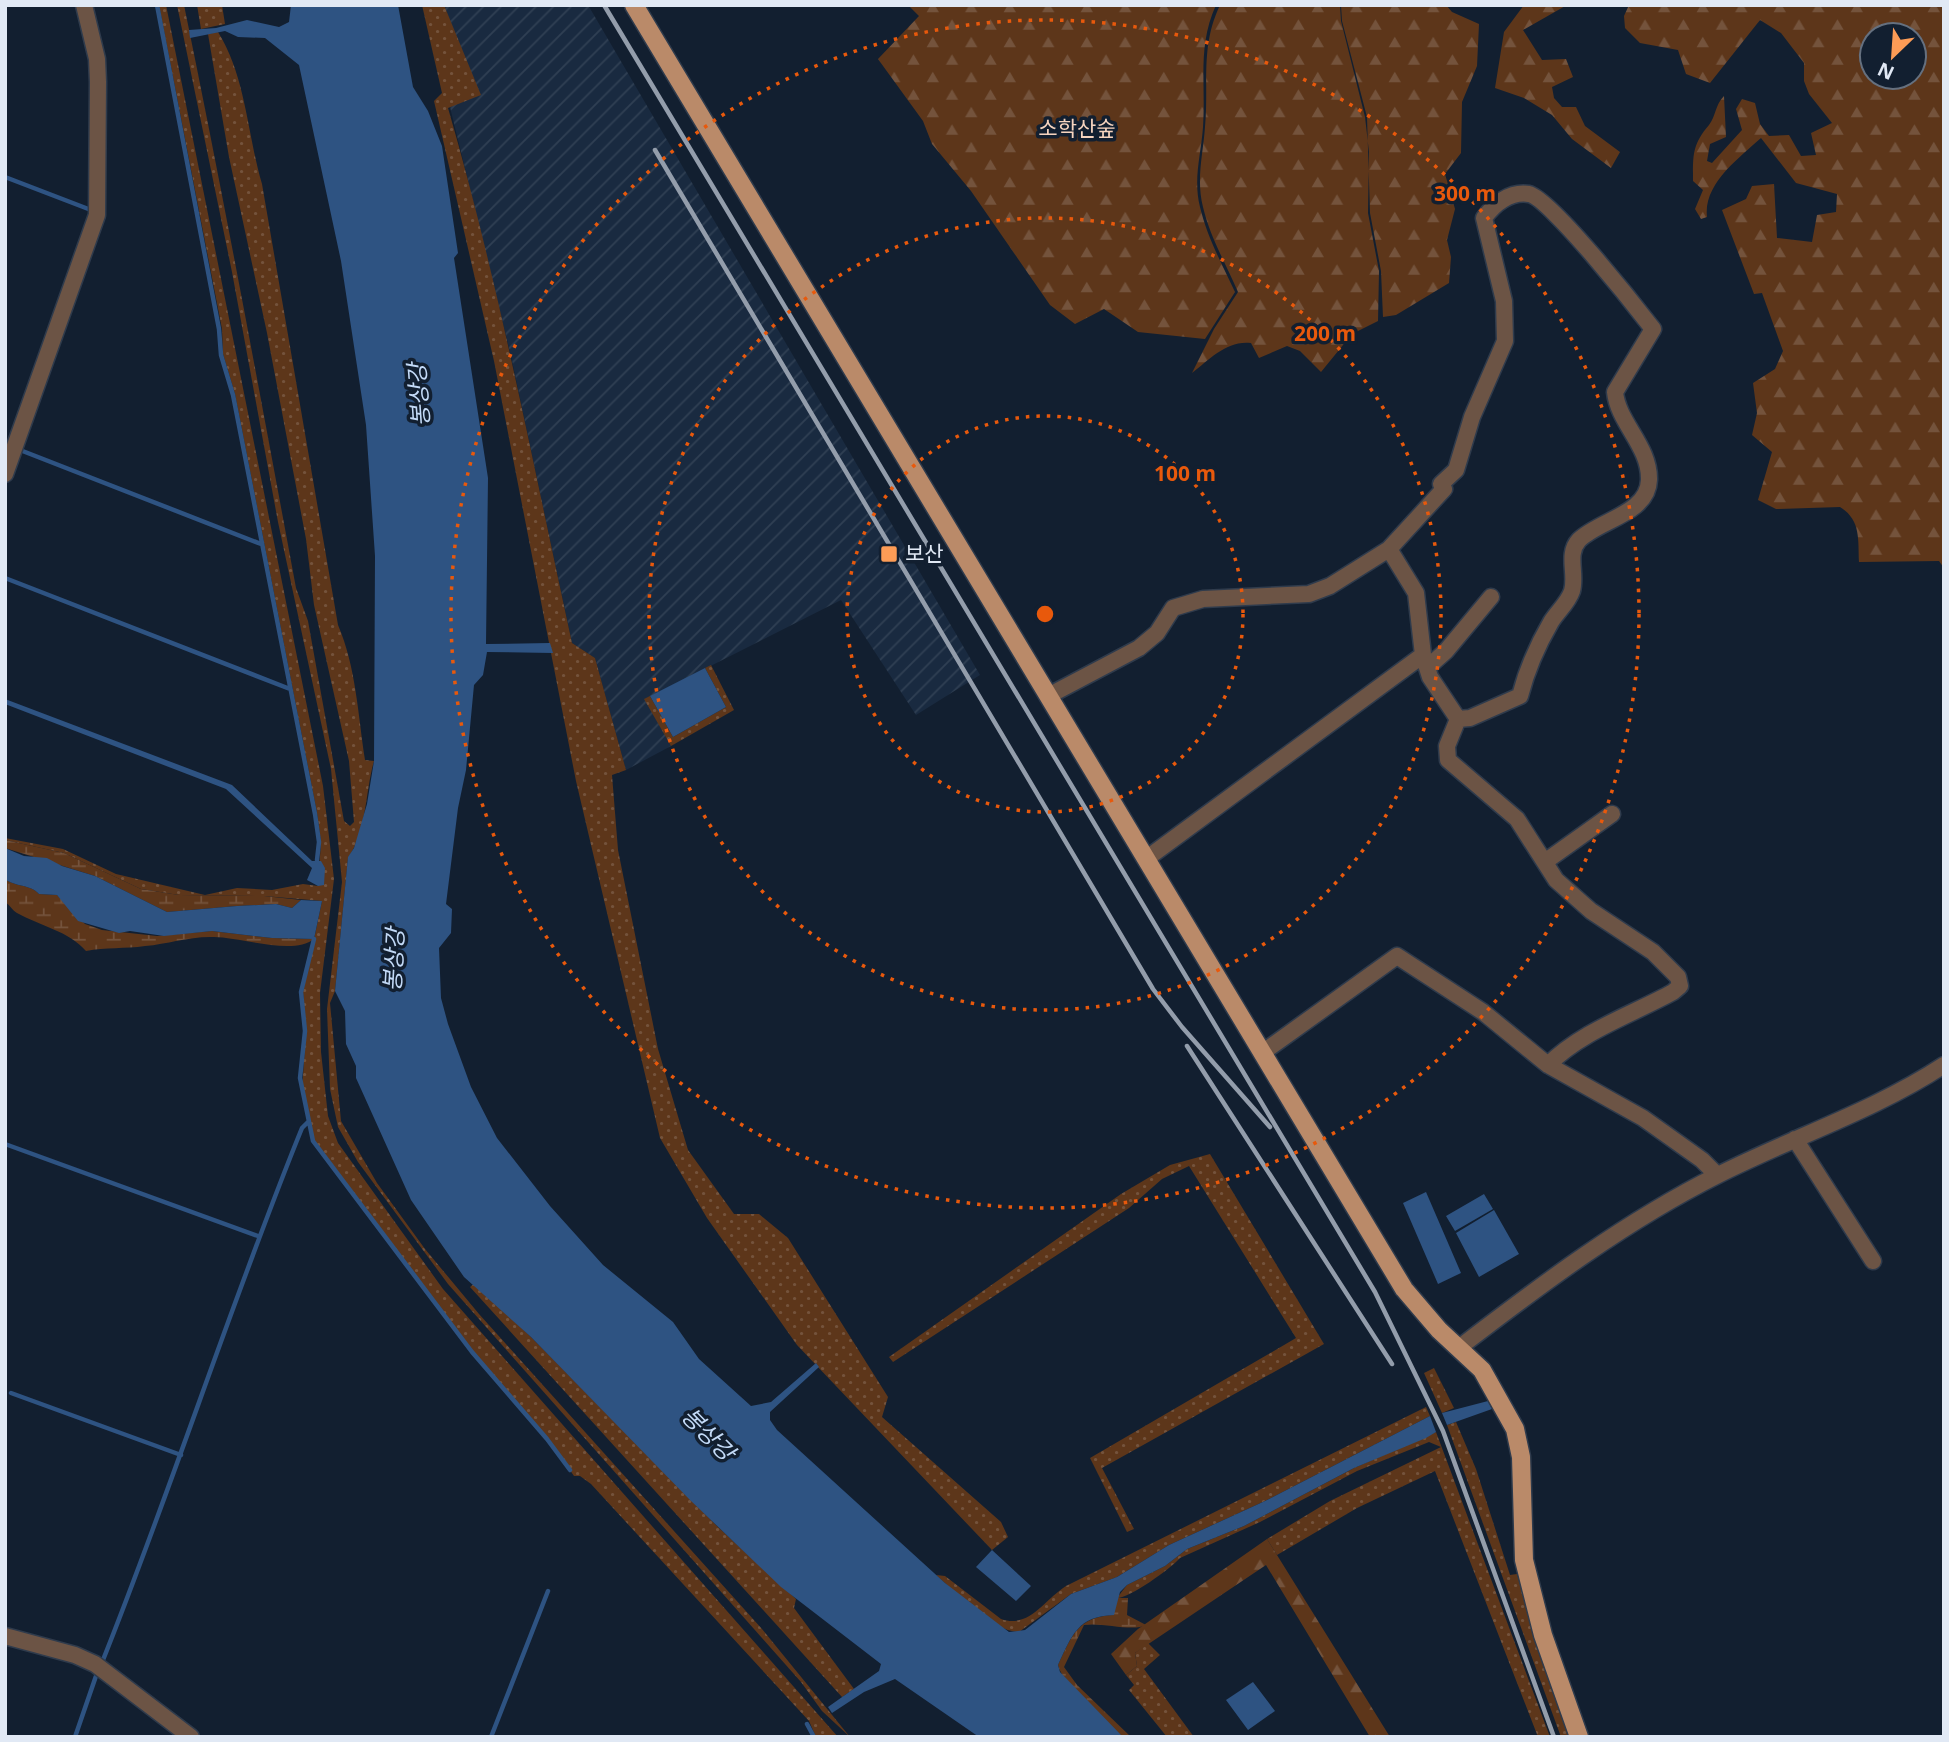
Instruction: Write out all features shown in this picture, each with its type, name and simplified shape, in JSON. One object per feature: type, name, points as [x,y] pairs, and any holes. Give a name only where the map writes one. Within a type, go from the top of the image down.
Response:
[{"type":"main road","points":[[634,5],[1404,1289],[1439,1330],[1482,1370],[1500,1401],[1515,1429],[1521,1457],[1524,1560],[1543,1635],[1579,1737]]},
{"type":"street","points":[[5,474],[97,215],[97,59],[84,5]]},
{"type":"street","points":[[1048,696],[1139,648],[1157,633],[1173,608],[1203,599],[1309,594],[1330,586],[1389,549],[1444,489],[1441,484],[1456,470],[1472,417],[1505,341],[1504,301],[1484,218],[1503,199],[1528,194],[1541,198],[1615,281],[1653,329],[1615,392],[1616,403],[1637,438],[1649,482],[1644,496],[1633,508],[1588,531],[1576,543],[1571,559],[1571,593],[1532,657],[1520,695],[1470,718],[1458,719]]},
{"type":"street","points":[[1389,549],[1416,593],[1425,661],[1430,677],[1458,719]]},
{"type":"street","points":[[1146,859],[1425,661],[1446,651],[1491,597]]},
{"type":"street","points":[[1458,719],[1447,746],[1448,760],[1517,819],[1556,880],[1571,894],[1653,952],[1678,977],[1680,986],[1673,992],[1565,1047],[1548,1065]]},
{"type":"street","points":[[1546,861],[1612,814]]},
{"type":"street","points":[[1262,1053],[1396,956],[1483,1012],[1548,1065],[1643,1118],[1702,1160],[1717,1175]]},
{"type":"street","points":[[1460,1347],[1522,1299],[1631,1225],[1717,1175],[1910,1088],[1944,1065]]},
{"type":"street","points":[[1795,1139],[1873,1261]]},
{"type":"street","points":[[5,1636],[95,1664],[191,1737]]},
{"type":"shaded area","points":[[425,5],[588,5],[980,675],[916,715],[841,600],[645,699],[671,746],[626,770],[595,658],[572,643],[511,356]]},
{"type":"green space","points":[[159,5],[166,5],[323,786],[334,879],[320,993],[321,1052],[328,1116],[338,1143],[443,1289],[838,1737],[816,1737],[809,1721],[591,1484],[580,1476],[574,1476],[548,1439],[473,1352],[314,1140],[302,1090],[306,1031],[303,992],[322,901],[264,896],[179,895],[141,889],[64,853],[5,840],[63,849],[116,874],[205,895],[237,888],[272,890],[303,884],[318,886],[321,842],[317,813],[235,394],[223,354],[222,329]]},
{"type":"green space","points":[[177,5],[184,5],[296,588],[308,621],[344,821],[350,826],[354,822],[349,761],[314,605],[306,539],[267,333],[229,157],[208,34],[218,32],[227,49],[245,106],[262,184],[338,625],[353,674],[365,760],[374,761],[359,836],[348,858],[335,991],[330,1003],[341,1121],[377,1183],[425,1249],[479,1314],[762,1629],[850,1737],[822,1711],[801,1682],[448,1284],[358,1162],[338,1127],[330,1089],[327,1009],[342,882],[331,769],[278,522],[232,272]]},
{"type":"green space","points":[[197,5],[222,5],[225,24],[201,29]]},
{"type":"green space","points":[[422,5],[444,5],[481,95],[448,108],[499,307],[572,643],[595,658],[626,770],[612,775],[618,850],[658,1049],[688,1150],[734,1214],[759,1214],[788,1238],[888,1397],[882,1417],[1001,1522],[1008,1537],[992,1550],[797,1345],[707,1218],[660,1138],[576,781],[494,361],[434,101],[442,93]]},
{"type":"green space","name":"소학산숲","points":[[908,5],[1216,5],[1204,50],[1203,127],[1197,187],[1207,229],[1235,292],[1205,339],[1138,332],[1104,309],[1075,324],[1050,305],[971,191],[932,144],[923,121],[878,59],[919,16]]},
{"type":"green space","points":[[1220,5],[1340,5],[1341,21],[1365,117],[1369,152],[1368,213],[1379,271],[1378,321],[1352,334],[1321,372],[1300,351],[1287,346],[1259,358],[1251,343],[1242,343],[1227,347],[1192,373],[1214,329],[1238,292],[1210,229],[1200,187],[1206,111],[1206,65],[1210,36]]},
{"type":"green space","points":[[1341,5],[1446,5],[1452,12],[1479,24],[1477,66],[1462,102],[1461,153],[1445,174],[1455,209],[1447,240],[1451,257],[1449,283],[1396,315],[1383,317],[1381,271],[1370,213],[1367,117],[1342,21]]},
{"type":"green space","points":[[1524,5],[1567,5],[1523,30],[1542,60],[1566,59],[1573,77],[1552,87],[1554,98],[1562,107],[1576,107],[1585,126],[1620,152],[1611,168],[1572,139],[1552,115],[1524,98],[1495,88],[1504,32]]},
{"type":"green space","points":[[1629,5],[1944,5],[1944,568],[1939,561],[1859,562],[1855,524],[1840,507],[1776,509],[1758,500],[1772,452],[1752,435],[1757,413],[1753,383],[1775,369],[1783,351],[1762,293],[1754,294],[1722,210],[1746,199],[1752,186],[1774,184],[1777,238],[1812,242],[1817,215],[1836,212],[1837,194],[1796,183],[1761,138],[1724,173],[1711,194],[1707,217],[1701,219],[1695,209],[1703,190],[1693,181],[1694,157],[1696,145],[1724,96],[1726,137],[1710,144],[1707,161],[1712,163],[1742,130],[1736,109],[1742,99],[1755,103],[1760,124],[1769,136],[1789,135],[1801,156],[1816,155],[1811,133],[1832,123],[1809,94],[1804,81],[1804,63],[1781,33],[1760,20],[1710,83],[1686,74],[1678,50],[1640,43],[1625,28],[1624,16]]},
{"type":"green space","points":[[711,665],[734,710],[671,746],[644,699],[650,696],[673,737],[726,707],[705,668]]},
{"type":"green space","points":[[5,840],[64,853],[141,889],[179,895],[264,896],[301,900],[292,908],[276,904],[167,912],[95,876],[5,848]]},
{"type":"green space","points":[[5,879],[39,894],[57,895],[85,924],[102,930],[157,936],[212,931],[272,938],[314,939],[305,944],[280,946],[205,937],[138,947],[86,951],[71,938],[17,913],[5,902]]},
{"type":"green space","points":[[1210,1154],[1324,1344],[1102,1468],[1134,1529],[1127,1532],[1090,1458],[1296,1338],[1189,1166],[1162,1179],[1129,1208],[893,1362],[889,1357],[1121,1194],[1170,1165]]},
{"type":"green space","points":[[474,1284],[531,1337],[718,1527],[796,1599],[794,1608],[854,1689],[842,1697],[470,1287]]},
{"type":"green space","points":[[1434,1368],[1454,1408],[1442,1413],[1424,1373]]},
{"type":"green space","points":[[1426,1407],[1430,1416],[1265,1501],[1169,1545],[1117,1577],[1071,1594],[1019,1632],[1009,1630],[987,1618],[936,1575],[945,1576],[1001,1619],[1020,1620],[1036,1612],[1066,1586]]},
{"type":"green space","points":[[1456,1422],[1476,1469],[1510,1575],[1517,1574],[1534,1633],[1571,1737],[1561,1737],[1447,1425]]},
{"type":"green space","points":[[1436,1432],[1550,1737],[1538,1737],[1435,1471],[1357,1508],[1277,1555],[1267,1539],[1330,1501],[1441,1447],[1429,1442],[1357,1471],[1260,1522],[1180,1558],[1140,1588],[1117,1598],[1127,1585],[1165,1566],[1187,1549],[1244,1526],[1354,1468]]},
{"type":"green space","points":[[1267,1539],[1390,1737],[1370,1737],[1266,1565],[1135,1653],[1137,1666],[1126,1675],[1111,1654],[1138,1629]]},
{"type":"green space","points":[[1117,1598],[1128,1598],[1127,1615],[1146,1625],[1133,1628],[1084,1625],[1064,1667],[1077,1685],[1131,1737],[1123,1737],[1086,1703],[1068,1684],[1058,1665],[1072,1637],[1084,1624],[1101,1616],[1113,1615]]},
{"type":"green space","points":[[1148,1643],[1160,1655],[1144,1669],[1194,1737],[1167,1737],[1129,1690],[1134,1685],[1126,1675],[1137,1666],[1135,1653]]},
{"type":"water","name":"봉상강","points":[[291,5],[398,5],[413,87],[428,111],[442,146],[458,253],[454,258],[488,478],[486,644],[550,643],[553,653],[487,652],[483,675],[474,685],[466,770],[458,808],[446,904],[452,909],[451,933],[439,948],[441,998],[471,1087],[497,1138],[550,1206],[603,1265],[673,1322],[699,1359],[751,1406],[771,1402],[816,1363],[819,1367],[770,1412],[770,1420],[777,1430],[945,1583],[1009,1632],[1025,1630],[1071,1594],[1117,1577],[1169,1545],[1265,1501],[1430,1416],[1436,1432],[1354,1468],[1244,1526],[1187,1549],[1165,1566],[1127,1585],[1120,1592],[1114,1615],[1092,1619],[1078,1629],[1058,1665],[1060,1672],[1123,1737],[979,1737],[895,1679],[864,1692],[832,1713],[828,1707],[879,1671],[881,1664],[781,1587],[690,1500],[531,1337],[464,1277],[411,1200],[356,1078],[356,1066],[346,1044],[345,1011],[335,991],[348,857],[354,848],[367,804],[374,761],[375,556],[366,425],[341,261],[299,65],[265,38],[238,37],[225,31],[190,38],[189,30],[216,28],[247,20],[279,27],[289,22]]},
{"type":"water","points":[[705,668],[726,707],[673,737],[650,696]]},
{"type":"water","points":[[5,699],[232,785],[312,861],[321,861],[325,868],[324,885],[318,886],[307,880],[312,868],[226,789],[5,704]]},
{"type":"water","points":[[5,848],[24,856],[47,858],[62,866],[95,876],[167,912],[276,904],[292,908],[301,900],[322,901],[314,939],[272,938],[212,931],[164,936],[130,931],[119,933],[78,921],[57,895],[39,894],[5,879]]},
{"type":"water","points":[[1426,1192],[1461,1273],[1438,1284],[1403,1203]]},
{"type":"water","points":[[1484,1194],[1493,1209],[1455,1231],[1446,1216]]},
{"type":"water","points":[[1494,1210],[1519,1254],[1479,1277],[1456,1233]]},
{"type":"water","points":[[1488,1401],[1492,1409],[1447,1425],[1442,1413]]},
{"type":"water","points":[[992,1550],[1031,1586],[1016,1601],[976,1567]]},
{"type":"water","points":[[1253,1682],[1275,1711],[1248,1730],[1226,1700]]},
{"type":"waterway","points":[[157,5],[219,329],[221,355],[233,395],[315,814],[319,842],[317,860]]},
{"type":"waterway","points":[[5,177],[91,210]]},
{"type":"waterway","points":[[20,450],[261,544]]},
{"type":"waterway","points":[[5,578],[290,689]]},
{"type":"waterway","points":[[314,939],[301,992],[305,1031],[300,1078],[313,1141],[472,1352],[547,1439],[570,1470]]},
{"type":"waterway","points":[[101,1665],[276,1195],[302,1128],[308,1122]]},
{"type":"waterway","points":[[5,1144],[258,1236]]},
{"type":"waterway","points":[[11,1393],[181,1455]]},
{"type":"waterway","points":[[491,1737],[548,1591]]},
{"type":"waterway","points":[[75,1737],[96,1676]]},
{"type":"waterway","points":[[807,1724],[814,1737]]},
{"type":"railway","points":[[604,5],[1375,1292],[1443,1431],[1554,1737]]},
{"type":"railway","points":[[655,150],[1153,989],[1182,1027],[1270,1127]]},
{"type":"railway","points":[[1187,1046],[1392,1364]]},
{"type":"place","name":"보산","points":[[889,554]]}]
